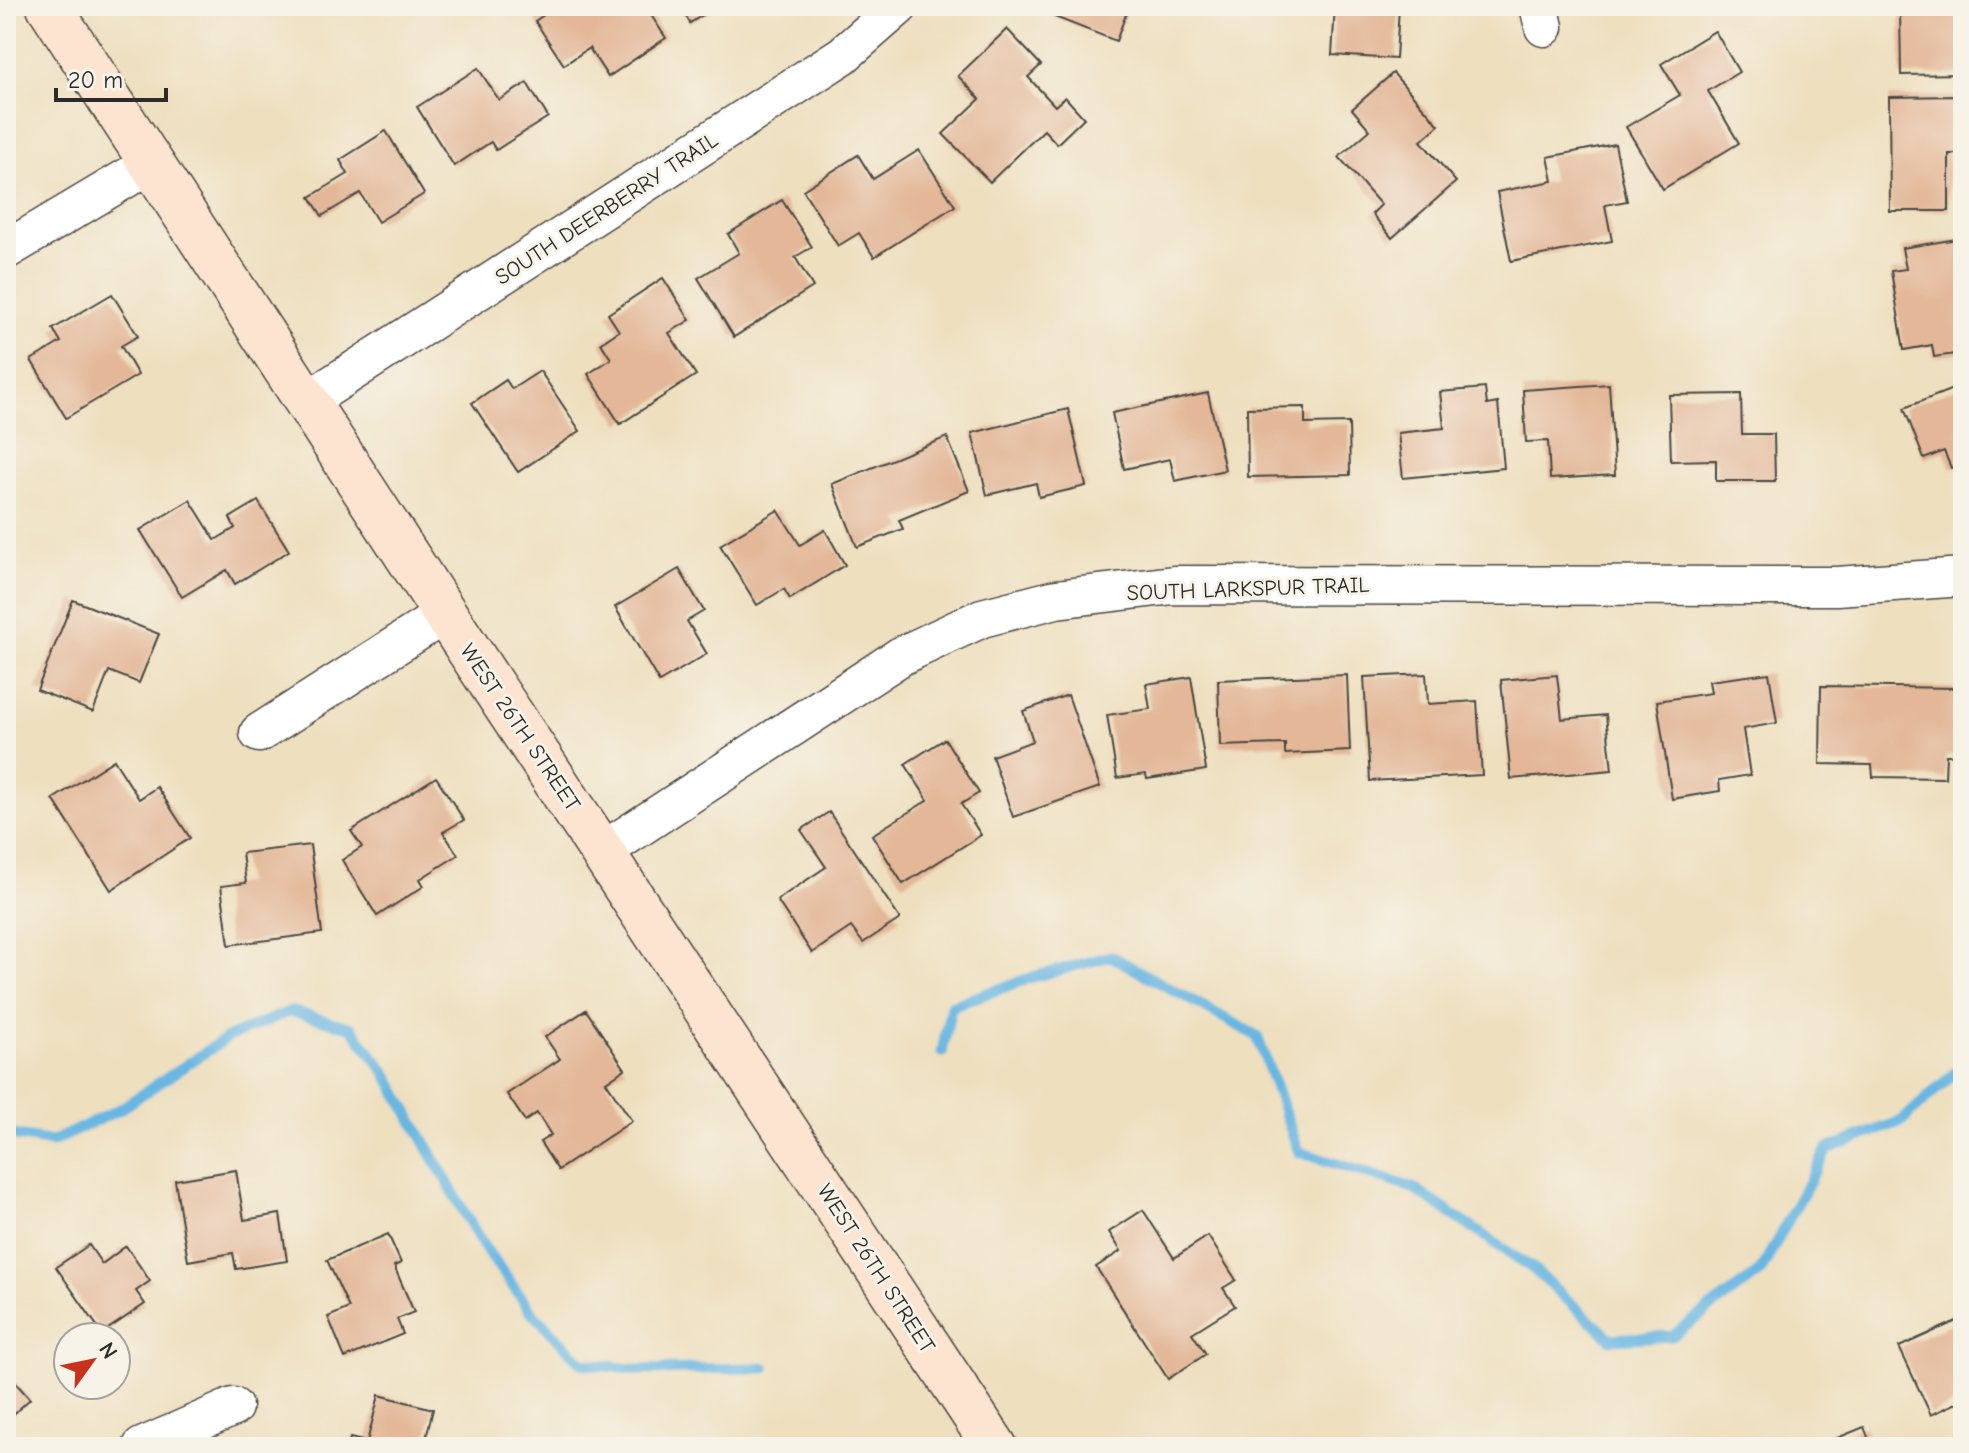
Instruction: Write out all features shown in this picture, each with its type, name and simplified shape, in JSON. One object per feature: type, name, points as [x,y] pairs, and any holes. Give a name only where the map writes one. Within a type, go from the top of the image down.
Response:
[{"type":"main road","name":"WEST 26TH STREET","points":[[49,6],[445,614],[995,1447]]},
{"type":"street","name":"SOUTH DEERBERRY TRAIL","points":[[307,401],[843,55],[899,6]]},
{"type":"street","points":[[6,250],[152,163]]},
{"type":"street","name":"SOUTH LARKSPUR TRAIL","points":[[603,851],[901,656],[982,618],[1056,599],[1174,585],[1837,586],[1963,577]]},
{"type":"street","points":[[259,733],[445,614]]},
{"type":"street","points":[[142,1447],[233,1407]]},
{"type":"building","points":[[557,6],[615,6],[622,16],[637,6],[645,6],[666,38],[608,77],[589,48],[564,65],[535,21]]},
{"type":"building","points":[[680,6],[717,6],[690,23]]},
{"type":"building","points":[[1056,6],[1129,6],[1116,41],[1052,16]]},
{"type":"building","points":[[1335,6],[1399,6],[1396,59],[1332,55]]},
{"type":"building","points":[[1900,6],[1963,6],[1963,74],[1901,75]]},
{"type":"building","points":[[1007,29],[1041,65],[1028,77],[1055,106],[1065,97],[1084,118],[1057,144],[1044,130],[990,182],[943,134],[980,99],[958,76]]},
{"type":"building","points":[[1715,31],[1739,72],[1708,91],[1739,143],[1663,189],[1626,127],[1680,95],[1661,64]]},
{"type":"building","points":[[478,68],[499,100],[527,83],[548,117],[496,150],[491,142],[454,166],[417,107]]},
{"type":"building","points":[[1393,73],[1439,125],[1421,141],[1456,182],[1392,238],[1372,214],[1381,205],[1339,157],[1370,130],[1352,109]]},
{"type":"building","points":[[1963,96],[1963,154],[1949,154],[1949,211],[1890,211],[1889,97]]},
{"type":"building","points":[[386,131],[424,194],[378,222],[360,193],[322,216],[310,197],[348,174],[340,160]]},
{"type":"building","points":[[1615,144],[1627,201],[1605,205],[1612,241],[1511,261],[1497,192],[1553,181],[1548,157]]},
{"type":"building","points":[[919,150],[955,206],[874,257],[859,233],[838,246],[803,190],[858,155],[873,179]]},
{"type":"building","points":[[782,200],[812,247],[795,257],[813,287],[734,337],[698,278],[739,253],[728,234]]},
{"type":"building","points":[[1963,238],[1963,353],[1934,357],[1932,345],[1904,350],[1891,271],[1906,269],[1902,248]]},
{"type":"building","points":[[663,278],[690,320],[669,333],[696,375],[620,424],[588,374],[611,359],[601,343],[619,331],[608,314]]},
{"type":"building","points":[[112,294],[138,336],[121,346],[138,375],[66,418],[31,360],[61,342],[53,329]]},
{"type":"building","points":[[540,371],[580,431],[518,472],[472,403],[506,380],[512,389]]},
{"type":"building","points":[[1609,384],[1615,475],[1550,479],[1548,441],[1526,442],[1523,390]]},
{"type":"building","points":[[1963,385],[1963,464],[1951,468],[1944,451],[1924,459],[1904,408]]},
{"type":"building","points":[[1485,388],[1487,405],[1498,403],[1504,468],[1403,478],[1398,433],[1444,428],[1440,392]]},
{"type":"building","points":[[1208,393],[1225,470],[1175,481],[1170,459],[1124,469],[1112,413]]},
{"type":"building","points":[[1741,394],[1742,434],[1774,434],[1775,481],[1716,481],[1716,460],[1671,461],[1669,395]]},
{"type":"building","points":[[1305,407],[1305,424],[1349,423],[1350,475],[1248,477],[1247,408]]},
{"type":"building","points":[[1068,409],[1086,486],[1039,497],[1036,483],[987,495],[972,433]]},
{"type":"building","points":[[947,437],[969,491],[899,520],[903,529],[857,547],[832,484]]},
{"type":"building","points":[[190,500],[215,540],[235,528],[230,518],[258,501],[289,551],[235,584],[227,570],[182,597],[140,530]]},
{"type":"building","points":[[778,510],[800,545],[825,530],[845,565],[790,599],[784,589],[757,605],[720,545]]},
{"type":"building","points":[[679,569],[704,611],[687,621],[707,654],[659,682],[615,607]]},
{"type":"building","points":[[73,600],[159,634],[139,683],[109,671],[93,712],[37,690]]},
{"type":"building","points":[[1769,673],[1777,723],[1743,729],[1750,775],[1719,780],[1720,791],[1672,799],[1657,701],[1711,693],[1709,681]]},
{"type":"building","points":[[1426,674],[1428,704],[1477,701],[1482,775],[1370,781],[1364,677]]},
{"type":"building","points":[[1347,675],[1350,751],[1285,754],[1285,744],[1220,746],[1218,680]]},
{"type":"building","points":[[1557,675],[1562,719],[1606,715],[1612,770],[1511,779],[1501,680]]},
{"type":"building","points":[[1191,677],[1206,770],[1147,779],[1146,774],[1117,778],[1107,715],[1150,709],[1146,684]]},
{"type":"building","points":[[1821,686],[1959,688],[1959,755],[1946,755],[1945,778],[1873,777],[1872,765],[1820,764]]},
{"type":"building","points":[[1068,695],[1100,787],[1013,817],[992,756],[1033,741],[1023,711]]},
{"type":"building","points":[[945,739],[979,793],[961,804],[981,835],[903,884],[872,835],[928,800],[905,764]]},
{"type":"building","points":[[114,760],[139,799],[157,787],[190,838],[111,890],[53,799]]},
{"type":"building","points":[[436,777],[464,820],[443,832],[458,855],[420,879],[424,886],[377,916],[342,860],[362,847],[351,831]]},
{"type":"building","points":[[829,812],[900,919],[863,943],[851,927],[812,953],[777,900],[826,867],[801,830]]},
{"type":"building","points":[[310,845],[322,933],[229,945],[221,886],[246,883],[242,853]]},
{"type":"building","points":[[586,1010],[625,1069],[606,1082],[632,1121],[558,1170],[540,1142],[551,1135],[537,1113],[525,1121],[507,1094],[560,1059],[545,1037]]},
{"type":"building","points":[[236,1170],[244,1220],[280,1214],[287,1261],[236,1269],[233,1253],[188,1261],[175,1180]]},
{"type":"building","points":[[1143,1210],[1174,1258],[1208,1236],[1236,1280],[1223,1288],[1235,1306],[1192,1333],[1206,1354],[1168,1379],[1096,1267],[1121,1251],[1109,1232]]},
{"type":"building","points":[[388,1234],[401,1263],[394,1266],[414,1312],[397,1319],[403,1334],[345,1358],[328,1317],[349,1308],[327,1260]]},
{"type":"building","points":[[89,1245],[102,1264],[126,1246],[150,1281],[136,1291],[145,1304],[120,1321],[94,1321],[56,1267]]},
{"type":"building","points":[[1963,1318],[1963,1400],[1931,1415],[1899,1347]]},
{"type":"building","points":[[6,1372],[30,1399],[6,1421]]},
{"type":"building","points":[[379,1395],[433,1409],[424,1447],[348,1447],[350,1438],[367,1442]]},
{"type":"building","points":[[1864,1427],[1872,1447],[1815,1447]]},
{"type":"waterway","points":[[942,1052],[951,1006],[1033,977],[1111,956],[1257,1036],[1299,1152],[1413,1188],[1532,1268],[1611,1339],[1672,1336],[1760,1272],[1827,1149],[1902,1121],[1963,1065]]},
{"type":"waterway","points":[[6,1134],[52,1142],[120,1109],[228,1037],[291,1011],[352,1028],[386,1073],[482,1244],[531,1311],[582,1363],[639,1370],[765,1368]]}]
